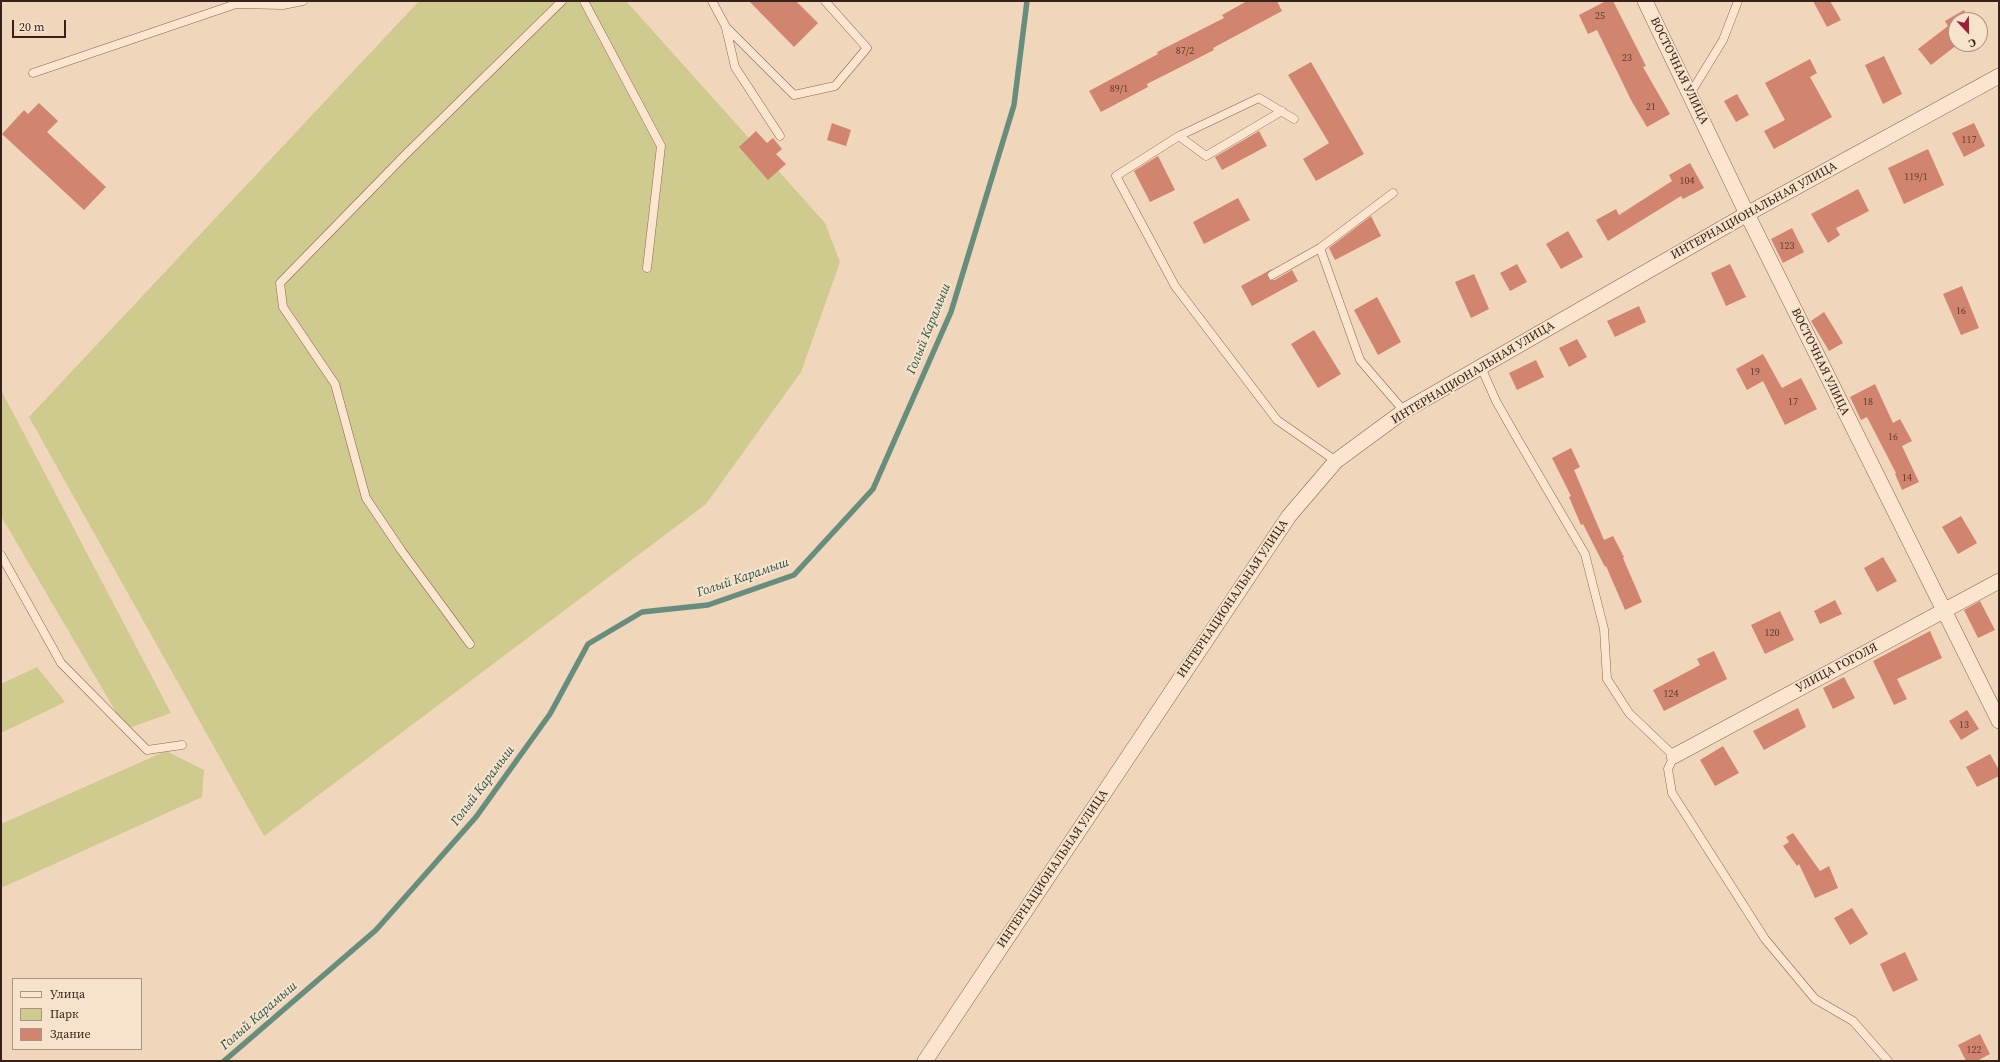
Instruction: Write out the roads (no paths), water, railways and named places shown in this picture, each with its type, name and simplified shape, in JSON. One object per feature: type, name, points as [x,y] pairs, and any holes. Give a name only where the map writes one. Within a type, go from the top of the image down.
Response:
[{"type":"street","name":"ВОСТОЧНАЯ УЛИЦА","points":[[1645,1],[1747,214],[1999,721]]},
{"type":"street","name":"ИНТЕРНАЦИОНАЛЬНАЯ УЛИЦА","points":[[925,1061],[1289,516],[1336,461],[1404,411],[1747,214],[1999,76]]},
{"type":"street","name":"УЛИЦА ГОГОЛЯ","points":[[1674,756],[1999,581]]},
{"type":"lane","points":[[33,73],[236,4],[283,5],[304,1]]},
{"type":"lane","points":[[470,644],[401,550],[366,498],[335,384],[283,307],[280,283],[406,154],[562,1]]},
{"type":"lane","points":[[584,1],[661,146],[647,268]]},
{"type":"lane","points":[[712,1],[726,27],[735,67],[780,136]]},
{"type":"lane","points":[[726,27],[794,95],[835,86],[867,48],[825,1]]},
{"type":"lane","points":[[1690,94],[1723,40],[1738,1]]},
{"type":"lane","points":[[1294,119],[1259,98],[1179,136],[1116,176],[1175,286],[1276,420],[1336,461]]},
{"type":"lane","points":[[1179,136],[1206,156],[1282,111]]},
{"type":"lane","points":[[1272,275],[1320,248],[1393,193]]},
{"type":"lane","points":[[1320,248],[1360,360],[1404,411]]},
{"type":"lane","points":[[1481,367],[1496,401],[1585,554],[1604,629],[1606,679],[1628,713],[1674,756],[1668,769],[1672,793],[1765,939],[1815,999],[1853,1021],[1888,1061]]},
{"type":"lane","points":[[1,555],[61,664],[147,750],[182,744]]},
{"type":"waterway","name":"Голый Карамыш","points":[[224,1061],[376,930],[476,817],[550,714],[588,644],[642,612],[708,605],[794,575],[873,489],[951,312],[1014,105],[1027,1]]}]
